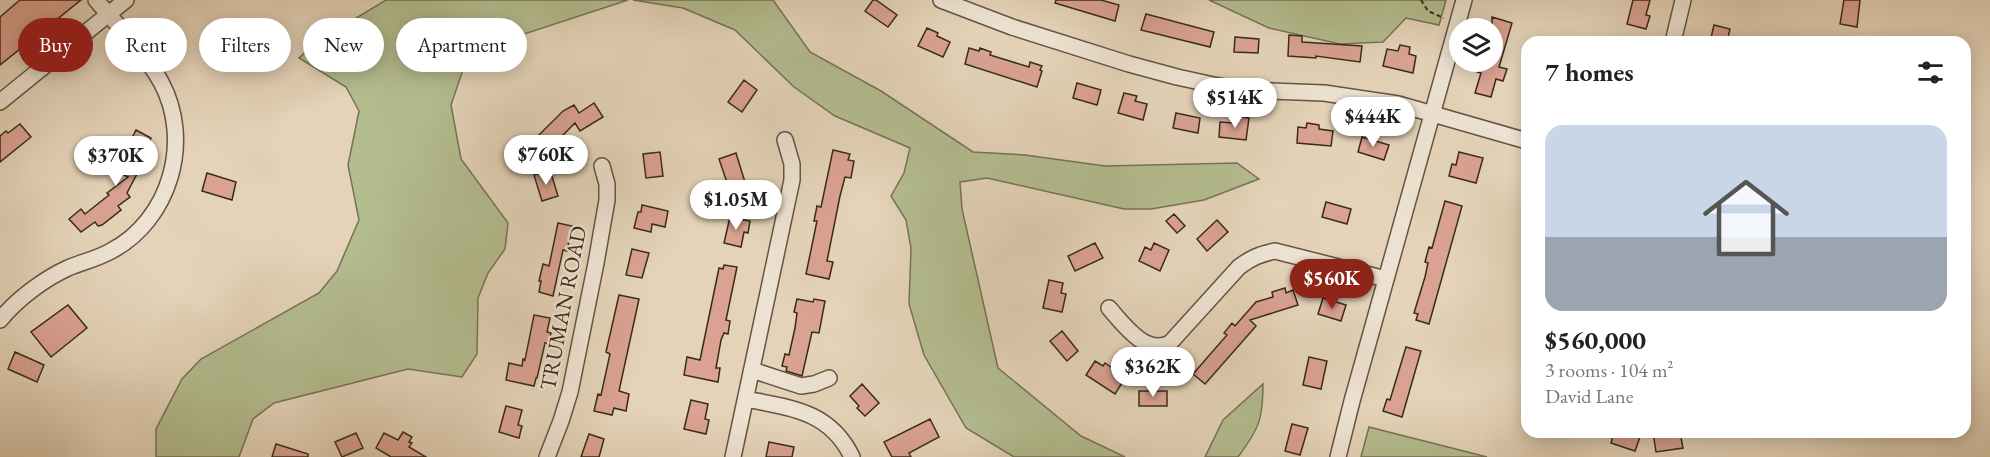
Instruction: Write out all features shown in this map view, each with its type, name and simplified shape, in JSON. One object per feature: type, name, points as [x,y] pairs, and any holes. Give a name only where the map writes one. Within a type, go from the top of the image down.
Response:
[{"type":"street","points":[[0,320],[14,305],[54,275],[100,257],[124,242],[147,220],[158,205],[171,175],[175,127],[168,97],[147,61],[96,0]]},
{"type":"street","points":[[0,102],[126,0]]},
{"type":"street","points":[[941,0],[1012,27],[1178,77],[1236,89],[1324,93],[1398,104],[1521,139]]},
{"type":"street","points":[[1459,18],[1464,0]]},
{"type":"street","points":[[1674,36],[1683,0]]},
{"type":"street","points":[[1338,457],[1449,55]]},
{"type":"street","points":[[733,457],[792,180],[792,164],[785,140]]},
{"type":"street","name":"TRUMAN ROAD","points":[[547,457],[570,392],[596,263],[607,200],[607,184],[602,166]]},
{"type":"street","points":[[1109,308],[1125,326],[1147,345],[1155,348],[1170,343],[1239,267],[1262,254],[1275,251],[1386,279]]},
{"type":"street","points":[[752,370],[801,386],[829,378]]},
{"type":"street","points":[[746,399],[795,409],[823,421],[836,432],[852,457]]},
{"type":"path","points":[[1421,0],[1428,10],[1449,18]]},
{"type":"green space","points":[[386,0],[628,0],[527,33],[527,18],[396,18],[396,72],[462,72],[451,105],[461,159],[508,223],[505,249],[488,273],[478,298],[477,354],[462,377],[408,369],[274,403],[253,419],[239,457],[156,457],[156,429],[182,379],[201,359],[319,293],[337,271],[359,220],[348,165],[359,111],[346,87],[322,72],[384,72],[384,18],[356,18]]},
{"type":"green space","points":[[633,0],[773,0],[810,52],[881,91],[973,152],[1025,155],[1105,166],[1237,163],[1259,179],[1204,200],[1151,209],[1124,209],[987,178],[960,182],[962,209],[998,368],[1081,436],[1125,457],[1014,457],[966,428],[924,355],[909,304],[911,248],[906,220],[891,196],[904,173],[910,148],[835,116],[794,87],[735,30],[683,8]]},
{"type":"green space","points":[[1209,0],[1446,0],[1439,25],[1406,18],[1383,42],[1340,44],[1269,28]]},
{"type":"green space","points":[[1263,384],[1261,415],[1251,439],[1238,457],[1205,457],[1223,420]]},
{"type":"green space","points":[[1369,427],[1487,457],[1361,457]]},
{"type":"building","points":[[20,0],[81,0],[59,18],[18,18],[18,51],[0,65],[0,17]]},
{"type":"building","points":[[873,0],[897,15],[888,27],[865,11]]},
{"type":"building","points":[[1056,0],[1101,0],[1119,5],[1115,21],[1055,3]]},
{"type":"building","points":[[1633,0],[1650,0],[1646,15],[1650,16],[1646,29],[1627,24]]},
{"type":"building","points":[[1844,0],[1860,0],[1857,27],[1840,24]]},
{"type":"building","points":[[1146,14],[1214,32],[1210,47],[1141,30]]},
{"type":"building","points":[[1503,20],[1512,23],[1503,53]]},
{"type":"building","points":[[1714,25],[1730,29],[1728,36],[1711,36]]},
{"type":"building","points":[[927,28],[950,42],[943,57],[918,46]]},
{"type":"building","points":[[1289,35],[1302,36],[1302,42],[1362,46],[1360,62],[1316,56],[1316,58],[1288,56]]},
{"type":"building","points":[[1235,37],[1259,39],[1258,53],[1234,52]]},
{"type":"building","points":[[1400,45],[1410,47],[1409,54],[1416,56],[1413,73],[1383,66],[1387,49],[1398,51]]},
{"type":"building","points":[[969,48],[979,51],[980,48],[991,52],[990,55],[1029,67],[1030,62],[1042,66],[1037,87],[965,64]]},
{"type":"building","points":[[1503,68],[1507,69],[1503,81],[1496,79],[1491,97],[1475,93],[1481,73],[1477,72],[1503,72]]},
{"type":"building","points":[[744,80],[757,90],[742,112],[728,102]]},
{"type":"building","points":[[1077,83],[1101,90],[1097,105],[1073,98]]},
{"type":"building","points":[[1124,93],[1137,96],[1135,101],[1147,104],[1143,120],[1118,113]]},
{"type":"building","points":[[594,103],[603,117],[580,131],[575,123],[548,150],[536,138],[563,111],[574,105],[579,113]]},
{"type":"building","points":[[1176,113],[1200,118],[1198,133],[1173,128]]},
{"type":"building","points":[[1235,116],[1249,118],[1246,140],[1219,137],[1220,122],[1234,123]]},
{"type":"building","points":[[1307,123],[1319,125],[1319,129],[1333,131],[1331,146],[1297,143],[1298,127],[1306,128]]},
{"type":"building","points":[[20,124],[31,137],[0,162],[0,136]]},
{"type":"building","points":[[136,130],[151,138],[145,152],[148,153],[127,193],[130,197],[118,206],[121,210],[102,225],[98,226],[95,222],[81,232],[69,219],[81,209],[85,214],[128,177],[118,172],[132,145],[129,144]]},
{"type":"building","points":[[1362,137],[1389,145],[1384,160],[1358,152]]},
{"type":"building","points":[[833,150],[850,154],[848,160],[854,161],[851,178],[845,177],[840,196],[827,261],[833,262],[829,279],[806,274],[817,221],[814,221],[817,206],[821,207]]},
{"type":"building","points":[[660,152],[663,176],[646,178],[643,154]]},
{"type":"building","points":[[1459,152],[1483,158],[1476,183],[1449,176],[1452,164],[1456,165]]},
{"type":"building","points":[[736,153],[748,192],[732,197],[719,159]]},
{"type":"building","points":[[550,170],[558,196],[542,201],[534,175]]},
{"type":"building","points":[[207,173],[236,182],[232,200],[202,191]]},
{"type":"building","points":[[1445,201],[1462,206],[1429,324],[1416,320],[1418,314],[1414,313],[1425,277],[1428,263],[1425,262],[1429,247],[1432,248]]},
{"type":"building","points":[[1326,202],[1351,209],[1347,224],[1322,217]]},
{"type":"building","points":[[642,205],[668,211],[665,227],[652,224],[651,232],[634,228]]},
{"type":"building","points":[[1174,214],[1185,226],[1177,233],[1166,221]]},
{"type":"building","points":[[730,217],[750,221],[748,233],[744,232],[741,247],[724,243]]},
{"type":"building","points":[[1217,220],[1228,232],[1207,251],[1197,239]]},
{"type":"building","points":[[558,223],[572,226],[567,251],[563,250],[553,296],[539,292],[541,281],[539,281],[543,264],[549,266]]},
{"type":"building","points":[[1095,243],[1103,258],[1075,271],[1068,256]]},
{"type":"building","points":[[1154,243],[1169,250],[1160,271],[1139,261],[1145,247],[1151,250]]},
{"type":"building","points":[[632,249],[649,253],[642,278],[626,275]]},
{"type":"building","points":[[724,265],[737,267],[726,320],[730,321],[728,334],[724,333],[721,340],[716,368],[720,368],[718,382],[684,375],[687,357],[700,360],[719,268],[723,269]]},
{"type":"building","points":[[1049,280],[1063,283],[1061,293],[1066,294],[1062,312],[1043,308]]},
{"type":"building","points":[[1285,288],[1286,293],[1293,290],[1298,305],[1250,320],[1256,326],[1205,384],[1193,374],[1227,335],[1224,333],[1232,323],[1235,326],[1256,302],[1273,297],[1272,292]]},
{"type":"building","points":[[619,295],[639,299],[619,391],[629,394],[626,411],[614,408],[612,415],[594,411],[598,394],[601,395],[610,354],[606,352]]},
{"type":"building","points":[[1323,298],[1346,305],[1341,321],[1318,314]]},
{"type":"building","points":[[797,299],[813,302],[814,299],[825,301],[819,333],[812,332],[802,376],[786,371],[787,367],[782,366],[785,354],[789,355],[795,328],[797,313],[794,312]]},
{"type":"building","points":[[68,305],[87,328],[51,357],[31,332]]},
{"type":"building","points":[[534,315],[550,318],[547,332],[551,333],[549,344],[545,343],[534,386],[506,380],[509,363],[522,366],[523,359],[525,360]]},
{"type":"building","points":[[1062,331],[1078,351],[1067,361],[1050,341]]},
{"type":"building","points":[[1406,347],[1421,351],[1402,417],[1383,411],[1387,399],[1390,400]]},
{"type":"building","points":[[15,352],[44,365],[37,382],[8,369]]},
{"type":"building","points":[[1309,357],[1327,361],[1321,389],[1303,385]]},
{"type":"building","points":[[1095,361],[1103,366],[1105,363],[1115,370],[1113,373],[1122,378],[1122,383],[1115,394],[1086,375]]},
{"type":"building","points":[[862,384],[879,403],[865,416],[850,396]]},
{"type":"building","points":[[1139,391],[1167,391],[1167,406],[1139,406]]},
{"type":"building","points":[[691,400],[708,404],[705,419],[709,420],[706,434],[684,429]]},
{"type":"building","points":[[506,406],[522,410],[518,425],[522,426],[519,438],[499,432]]},
{"type":"building","points":[[930,419],[939,437],[909,453],[911,457],[892,457],[884,442]]},
{"type":"building","points":[[1292,424],[1308,428],[1300,455],[1285,451]]},
{"type":"building","points":[[403,432],[412,437],[409,447],[426,457],[391,457],[376,448],[384,433],[398,440]]},
{"type":"building","points":[[356,433],[363,448],[342,457],[335,442]]},
{"type":"building","points":[[589,434],[604,439],[599,457],[581,457]]},
{"type":"building","points":[[1612,438],[1640,438],[1635,451],[1611,443]]},
{"type":"building","points":[[1654,438],[1681,438],[1683,448],[1656,452]]},
{"type":"building","points":[[769,442],[794,447],[792,457],[766,457]]},
{"type":"building","points":[[276,444],[308,454],[308,457],[272,457]]}]
